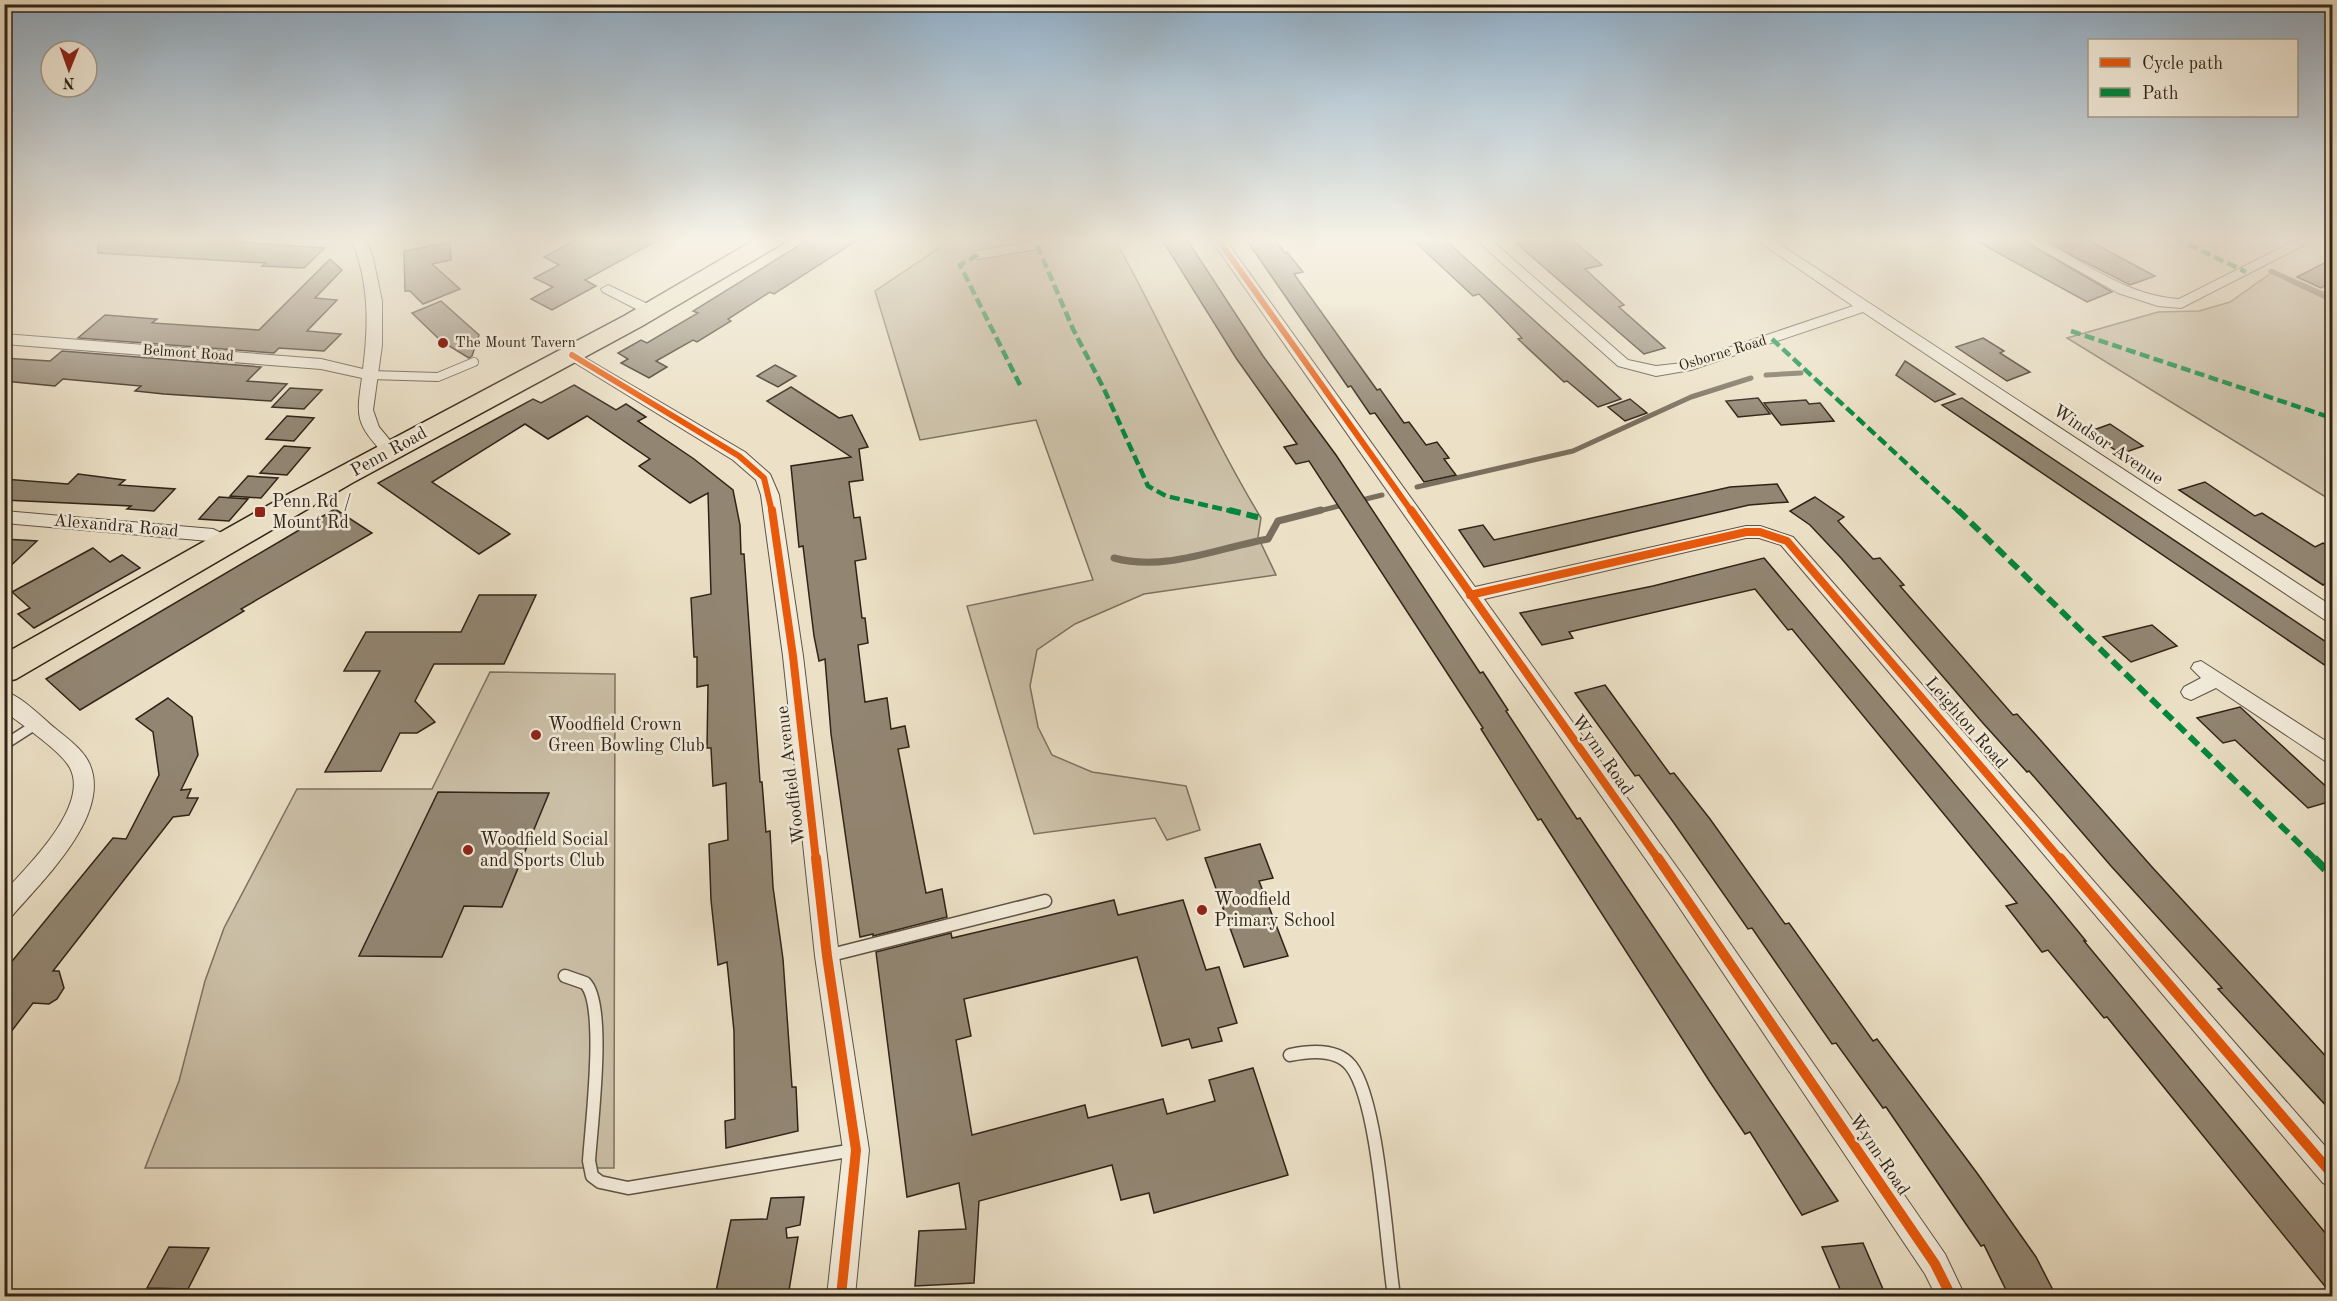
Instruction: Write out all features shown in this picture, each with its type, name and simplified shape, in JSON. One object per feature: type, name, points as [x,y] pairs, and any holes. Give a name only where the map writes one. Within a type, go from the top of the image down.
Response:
[{"type":"highway","name":"Penn Road","points":[[4,670],[390,450],[572,355],[672,299]]},
{"type":"street","points":[[373,299],[377,327],[365,410],[367,421],[390,450]]},
{"type":"street","points":[[627,299],[651,311]]},
{"type":"street","name":"Wynn Road","points":[[1260,299],[1688,901],[1935,1264],[1951,1296]]},
{"type":"street","name":"Osborne Road","points":[[1550,299],[1623,363],[1656,371],[1685,367],[1864,307]]},
{"type":"street","name":"Windsor Avenue","points":[[1852,299],[2332,615]]},
{"type":"street","points":[[2148,299],[2160,303],[2181,304],[2191,299]]},
{"type":"street","name":"Belmont Road","points":[[4,339],[321,364],[370,375]]},
{"type":"street","name":"Woodfield Avenue","points":[[572,355],[739,456],[764,478],[770,495],[793,656],[827,956],[856,1150],[841,1296]]},
{"type":"street","name":"Alexandra Road","points":[[4,517],[201,534],[226,542]]},
{"type":"street","name":"Leighton Road","points":[[1470,595],[1746,532],[1760,532],[1788,541],[2332,1174]]},
{"type":"street","points":[[2191,692],[2209,674],[2332,755]]},
{"type":"street","points":[[4,699],[80,765],[85,793],[83,804],[69,828],[4,909]]},
{"type":"lane","points":[[370,375],[438,377],[474,362]]},
{"type":"lane","points":[[4,745],[35,725]]},
{"type":"lane","points":[[827,956],[1045,901]]},
{"type":"lane","points":[[565,976],[579,979],[589,986],[597,1010],[589,1161],[592,1176],[600,1182],[628,1188],[856,1150]]},
{"type":"lane","points":[[1290,1055],[1310,1051],[1331,1054],[1350,1065],[1360,1085],[1371,1123],[1394,1296]]},
{"type":"shaded area","points":[[877,299],[1146,299],[1222,449],[1261,518],[1258,537],[1276,575],[1144,594],[1075,624],[1037,650],[1030,686],[1038,727],[1052,755],[1092,772],[1186,786],[1200,830],[1167,840],[1155,818],[1034,834],[967,606],[1093,580],[1036,420],[920,440]]},
{"type":"shaded area","points":[[2235,299],[2332,299],[2332,501],[2067,338],[2158,312],[2199,311]]},
{"type":"shaded area","points":[[490,672],[615,674],[614,1168],[145,1168],[179,1081],[205,981],[224,928],[297,789],[432,789]]},
{"type":"building","points":[[290,299],[337,300],[307,331],[341,334],[324,351],[279,348],[274,353],[78,338],[105,315],[157,319],[152,323],[259,330]]},
{"type":"building","points":[[418,299],[436,299],[423,304]]},
{"type":"building","points":[[532,299],[573,299],[552,310]]},
{"type":"building","points":[[713,299],[760,299],[728,319],[731,321],[697,342],[693,340],[656,361],[667,367],[649,378],[621,363],[628,359],[618,353],[641,340],[647,343],[698,313],[693,311]]},
{"type":"building","points":[[1199,299],[1226,299],[1263,356],[1336,455],[1480,673],[1483,672],[1577,819],[1580,818],[1838,1201],[1802,1215],[1750,1132],[1745,1134],[1710,1082],[1541,819],[1538,820],[1481,729],[1483,728],[1309,461],[1296,464],[1284,447],[1297,444],[1236,358]]},
{"type":"building","points":[[1287,299],[1312,299],[1377,390],[1380,389],[1404,423],[1409,422],[1426,445],[1437,442],[1449,458],[1444,459],[1456,475],[1424,482],[1375,413],[1370,414],[1351,386],[1348,387]]},
{"type":"building","points":[[1484,299],[1510,299],[1621,399],[1598,407],[1567,381],[1564,382],[1518,339],[1522,338]]},
{"type":"building","points":[[1580,299],[1617,299],[1624,305],[1619,307],[1665,348],[1644,354]]},
{"type":"building","points":[[2081,299],[2095,299],[2087,302]]},
{"type":"building","points":[[441,301],[479,335],[472,356],[469,358],[441,341],[412,313]]},
{"type":"building","points":[[1983,338],[2004,351],[2000,353],[2030,372],[2007,381],[1956,347]]},
{"type":"building","points":[[62,351],[261,367],[247,381],[287,384],[271,401],[135,391],[141,386],[63,379],[55,386],[4,381],[4,358],[50,361]]},
{"type":"building","points":[[1905,361],[1955,394],[1935,402],[1896,375]]},
{"type":"building","points":[[775,365],[796,376],[778,387],[757,376]]},
{"type":"building","points":[[574,385],[616,410],[626,404],[646,417],[638,421],[694,459],[733,490],[740,525],[741,554],[744,554],[760,782],[762,782],[766,832],[770,831],[773,887],[783,959],[792,1087],[796,1087],[798,1131],[726,1148],[725,1121],[735,1119],[734,1031],[727,962],[718,965],[711,900],[709,844],[728,840],[726,783],[713,786],[711,748],[707,748],[708,685],[697,687],[697,657],[694,657],[691,598],[711,594],[708,493],[690,503],[639,466],[650,459],[587,416],[548,439],[525,424],[432,482],[510,534],[479,554],[378,483],[533,399],[541,403]]},
{"type":"building","points":[[791,387],[839,418],[852,415],[868,447],[859,449],[863,480],[849,482],[854,518],[860,517],[866,559],[855,561],[862,618],[865,618],[868,643],[858,645],[865,702],[887,698],[891,729],[905,726],[909,747],[898,749],[926,893],[942,889],[947,917],[873,936],[873,934],[860,937],[831,734],[825,659],[819,661],[814,636],[803,546],[799,547],[791,466],[851,457],[767,401]]},
{"type":"building","points":[[290,388],[322,390],[304,409],[272,407]]},
{"type":"building","points":[[1758,398],[1770,414],[1738,417],[1726,401]]},
{"type":"building","points":[[1962,398],[2332,646],[2332,670],[1942,405]]},
{"type":"building","points":[[1630,399],[1647,413],[1625,421],[1608,407]]},
{"type":"building","points":[[1806,400],[1809,404],[1820,403],[1834,421],[1781,425],[1764,403]]},
{"type":"building","points":[[287,416],[314,418],[294,441],[266,439]]},
{"type":"building","points":[[2110,424],[2143,446],[2121,454],[2088,432]]},
{"type":"building","points":[[284,446],[310,448],[287,475],[260,473]]},
{"type":"building","points":[[78,474],[125,480],[119,485],[175,489],[154,511],[127,509],[131,506],[4,500],[4,479],[68,484]]},
{"type":"building","points":[[248,476],[278,478],[261,498],[230,496]]},
{"type":"building","points":[[2205,482],[2255,516],[2262,513],[2315,547],[2323,543],[2332,549],[2332,580],[2323,585],[2179,490]]},
{"type":"building","points":[[1777,484],[1788,502],[1749,505],[1484,567],[1459,530],[1483,525],[1494,540],[1730,487]]},
{"type":"building","points":[[219,497],[248,499],[229,521],[199,519]]},
{"type":"building","points":[[1815,497],[1844,517],[1838,521],[1873,559],[1880,558],[1904,585],[1900,586],[2013,715],[2017,714],[2152,867],[2332,1063],[2332,1112],[2218,989],[2222,988],[2111,866],[2029,771],[2027,772],[1982,722],[1841,558],[1810,525],[1790,511]]},
{"type":"building","points":[[335,509],[372,533],[241,609],[244,611],[80,710],[46,679]]},
{"type":"building","points":[[4,539],[37,541],[4,572]]},
{"type":"building","points":[[93,548],[110,562],[122,555],[140,568],[34,628],[18,614],[30,608],[12,592]]},
{"type":"building","points":[[1764,558],[2049,896],[2332,1241],[2332,1295],[2107,1017],[2104,1018],[2048,950],[2042,952],[2006,906],[2017,903],[1792,629],[1788,630],[1755,589],[1569,632],[1573,638],[1542,645],[1520,613],[1653,586]]},
{"type":"building","points":[[479,595],[536,595],[504,664],[434,664],[415,701],[435,722],[417,733],[400,733],[381,771],[325,772],[380,671],[344,671],[366,632],[461,632]]},
{"type":"building","points":[[2152,625],[2177,646],[2131,662],[2103,637]]},
{"type":"building","points":[[1605,685],[1670,774],[1674,773],[1710,819],[1785,924],[1789,923],[1873,1041],[1877,1039],[1977,1173],[2036,1257],[2056,1296],[2009,1296],[1984,1245],[1981,1246],[1886,1107],[1883,1108],[1836,1043],[1832,1044],[1752,928],[1748,929],[1639,775],[1635,776],[1575,693]]},
{"type":"building","points":[[168,698],[192,717],[198,755],[181,790],[191,789],[187,798],[198,798],[189,815],[173,817],[53,971],[59,971],[64,988],[57,999],[49,1004],[33,1003],[4,1041],[4,971],[113,838],[126,839],[159,775],[153,732],[136,719]]},
{"type":"building","points":[[2240,707],[2332,792],[2332,801],[2308,808],[2235,740],[2223,743],[2197,718]]},
{"type":"building","name":"Woodfield Social and Sports Club","points":[[438,792],[549,793],[502,907],[464,906],[442,957],[359,956]]},
{"type":"building","points":[[1260,844],[1273,878],[1259,881],[1288,956],[1244,967],[1205,858]]},
{"type":"building","points":[[1114,900],[1118,915],[1183,900],[1206,970],[1219,967],[1237,1023],[1218,1028],[1222,1041],[1192,1048],[1189,1039],[1162,1046],[1137,957],[964,999],[971,1036],[956,1040],[972,1135],[1085,1105],[1088,1118],[1163,1099],[1167,1114],[1215,1101],[1209,1080],[1253,1068],[1288,1175],[1154,1213],[1149,1193],[1121,1200],[1112,1165],[979,1201],[974,1283],[915,1286],[919,1231],[966,1229],[959,1183],[907,1197],[876,952],[951,933],[952,938]]},
{"type":"building","points":[[804,1197],[800,1225],[786,1228],[787,1238],[798,1237],[788,1296],[715,1296],[731,1220],[767,1219],[771,1198]]},
{"type":"building","points":[[1863,1243],[1886,1296],[1843,1296],[1822,1247]]},
{"type":"building","points":[[169,1247],[209,1248],[188,1289],[147,1288]]},
{"type":"waterway","points":[[1766,375],[1801,373]]},
{"type":"waterway","points":[[1417,487],[1573,451],[1691,397],[1751,378]]},
{"type":"waterway","points":[[1358,501],[1382,495]]},
{"type":"waterway","points":[[1315,512],[1347,504]]},
{"type":"waterway","points":[[1114,558],[1133,562],[1153,562],[1172,561],[1211,553],[1268,539],[1278,521],[1321,510]]},
{"type":"marked path","points":[[977,299],[1020,385]]},
{"type":"marked path","points":[[1060,299],[1148,486],[1166,496],[1261,518]]},
{"type":"marked path","points":[[2071,331],[2136,355],[2267,395],[2332,418]]},
{"type":"marked path","points":[[1772,339],[2050,599],[2332,876]]},
{"type":"cycle path","points":[[1260,299],[1681,891],[1935,1264],[1951,1296]]},
{"type":"cycle path","points":[[572,355],[739,456],[764,478],[770,495],[793,656],[827,956],[856,1150],[841,1296]]},
{"type":"cycle path","points":[[1470,595],[1746,532],[1760,532],[1787,541],[2332,1174]]},
{"type":"place","name":"The Mount Tavern","points":[[443,343]]},
{"type":"place","name":"Penn Rd / Mount Rd","points":[[260,512]]},
{"type":"place","name":"Woodfield Crown Green Bowling Club","points":[[536,735]]},
{"type":"place","name":"Woodfield Social and Sports Club","points":[[468,850]]},
{"type":"place","name":"Woodfield Primary School","points":[[1202,910]]}]
